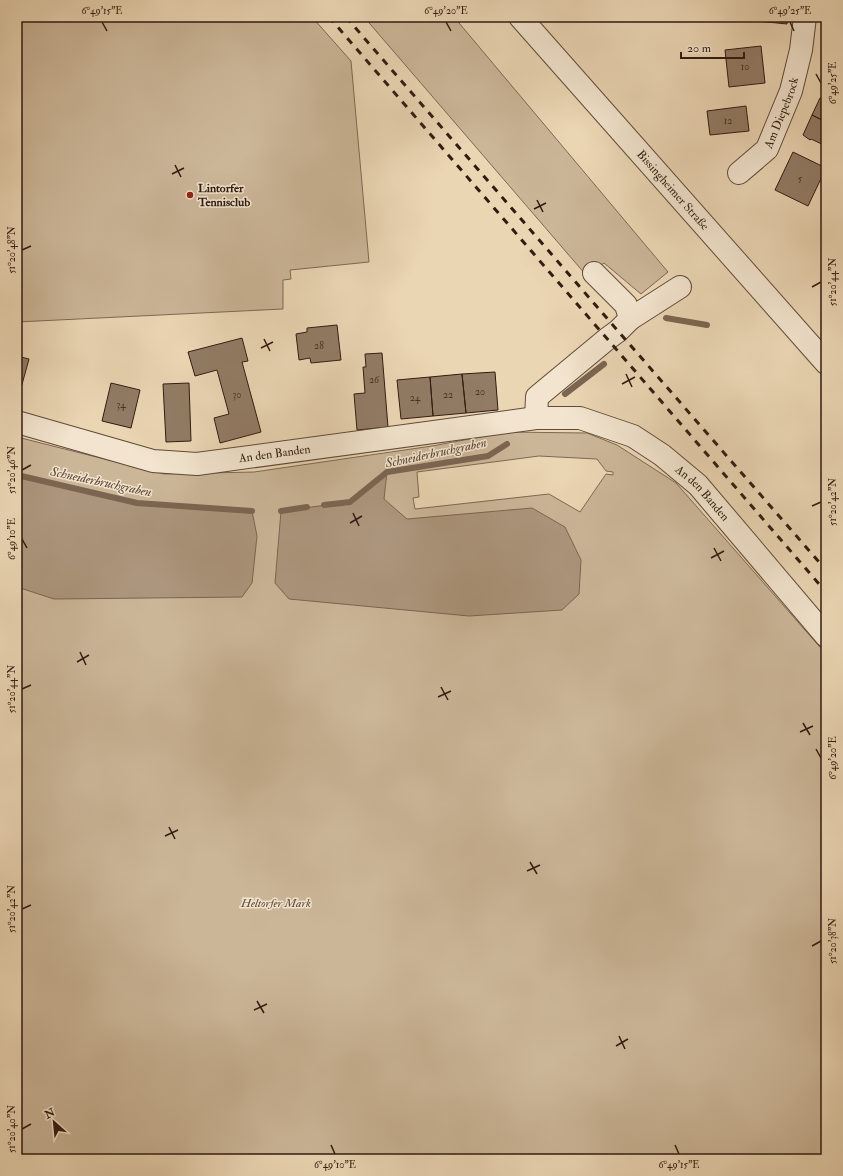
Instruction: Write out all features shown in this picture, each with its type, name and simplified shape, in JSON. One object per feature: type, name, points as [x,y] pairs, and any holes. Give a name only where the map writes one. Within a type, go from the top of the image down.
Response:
[{"type":"street","name":"Bissingheimer Straße","points":[[520,17],[826,363]]},
{"type":"street","name":"Am Diepebrock","points":[[739,173],[766,149],[770,142],[791,91],[801,50],[805,17]]},
{"type":"street","points":[[594,273],[626,305],[630,319]]},
{"type":"street","points":[[536,418],[537,397],[618,331],[630,319],[680,287]]},
{"type":"street","name":"An den Banden","points":[[17,422],[153,462],[197,464],[536,418],[580,418],[633,436],[662,455],[698,485],[826,636]]},
{"type":"green space","name":"Lintorfer Tennisclub","points":[[17,17],[312,17],[351,61],[369,262],[290,270],[291,279],[283,280],[283,309],[17,322]]},
{"type":"green space","points":[[364,17],[454,17],[668,272],[641,294],[604,263],[586,275]]},
{"type":"green space","name":"Heltorfer Mark","points":[[507,432],[587,433],[617,445],[676,483],[826,654],[826,1159],[17,1159],[17,437],[164,474],[254,472],[432,446]],"holes":[[[539,456],[597,459],[606,471],[613,472],[613,475],[606,474],[580,512],[549,494],[415,509],[413,498],[419,497],[417,472]]]},
{"type":"shaded area","points":[[387,472],[384,499],[407,519],[532,508],[565,527],[581,560],[579,594],[562,610],[469,616],[289,599],[275,583],[281,511],[350,502]]},
{"type":"shaded area","points":[[17,475],[137,503],[252,511],[257,536],[252,583],[242,597],[54,599],[17,587]]},
{"type":"building","points":[[757,17],[787,17],[787,24],[757,21]]},
{"type":"building","points":[[761,46],[765,83],[729,87],[725,50]]},
{"type":"building","points":[[820,98],[826,100],[826,122],[812,115]]},
{"type":"building","points":[[746,106],[749,131],[710,135],[707,111]]},
{"type":"building","points":[[812,115],[826,122],[826,146],[811,139],[810,140],[803,135]]},
{"type":"building","points":[[793,152],[826,168],[808,206],[775,190]]},
{"type":"building","points":[[337,325],[341,360],[311,363],[310,358],[299,360],[296,334],[307,332],[307,328]]},
{"type":"building","points":[[242,338],[248,361],[242,362],[261,432],[220,443],[214,418],[229,414],[217,370],[195,376],[188,352]]},
{"type":"building","points":[[382,353],[388,427],[357,430],[354,394],[365,393],[363,367],[366,367],[365,354]]},
{"type":"building","points":[[17,356],[29,359],[18,399],[17,398]]},
{"type":"building","points":[[495,372],[498,410],[466,413],[462,374]]},
{"type":"building","points":[[462,374],[466,413],[433,416],[430,377]]},
{"type":"building","points":[[430,377],[433,416],[401,419],[397,380]]},
{"type":"building","points":[[111,383],[140,390],[131,428],[102,421]]},
{"type":"building","points":[[189,383],[191,441],[166,442],[163,384]]},
{"type":"waterway","name":"Schneiderbruchgraben","points":[[666,318],[707,325]]},
{"type":"waterway","name":"Schneiderbruchgraben","points":[[565,394],[604,364]]},
{"type":"waterway","name":"Schneiderbruchgraben","points":[[324,505],[350,502],[387,472],[488,456],[507,444]]},
{"type":"waterway","name":"Schneiderbruchgraben","points":[[17,475],[137,503],[252,511]]},
{"type":"waterway","name":"Schneiderbruchgraben","points":[[281,511],[307,507]]},
{"type":"railway","points":[[329,17],[826,592]]},
{"type":"railway","points":[[346,17],[826,570]]},
{"type":"place","name":"Lintorfer Tennisclub","points":[[190,195]]}]
